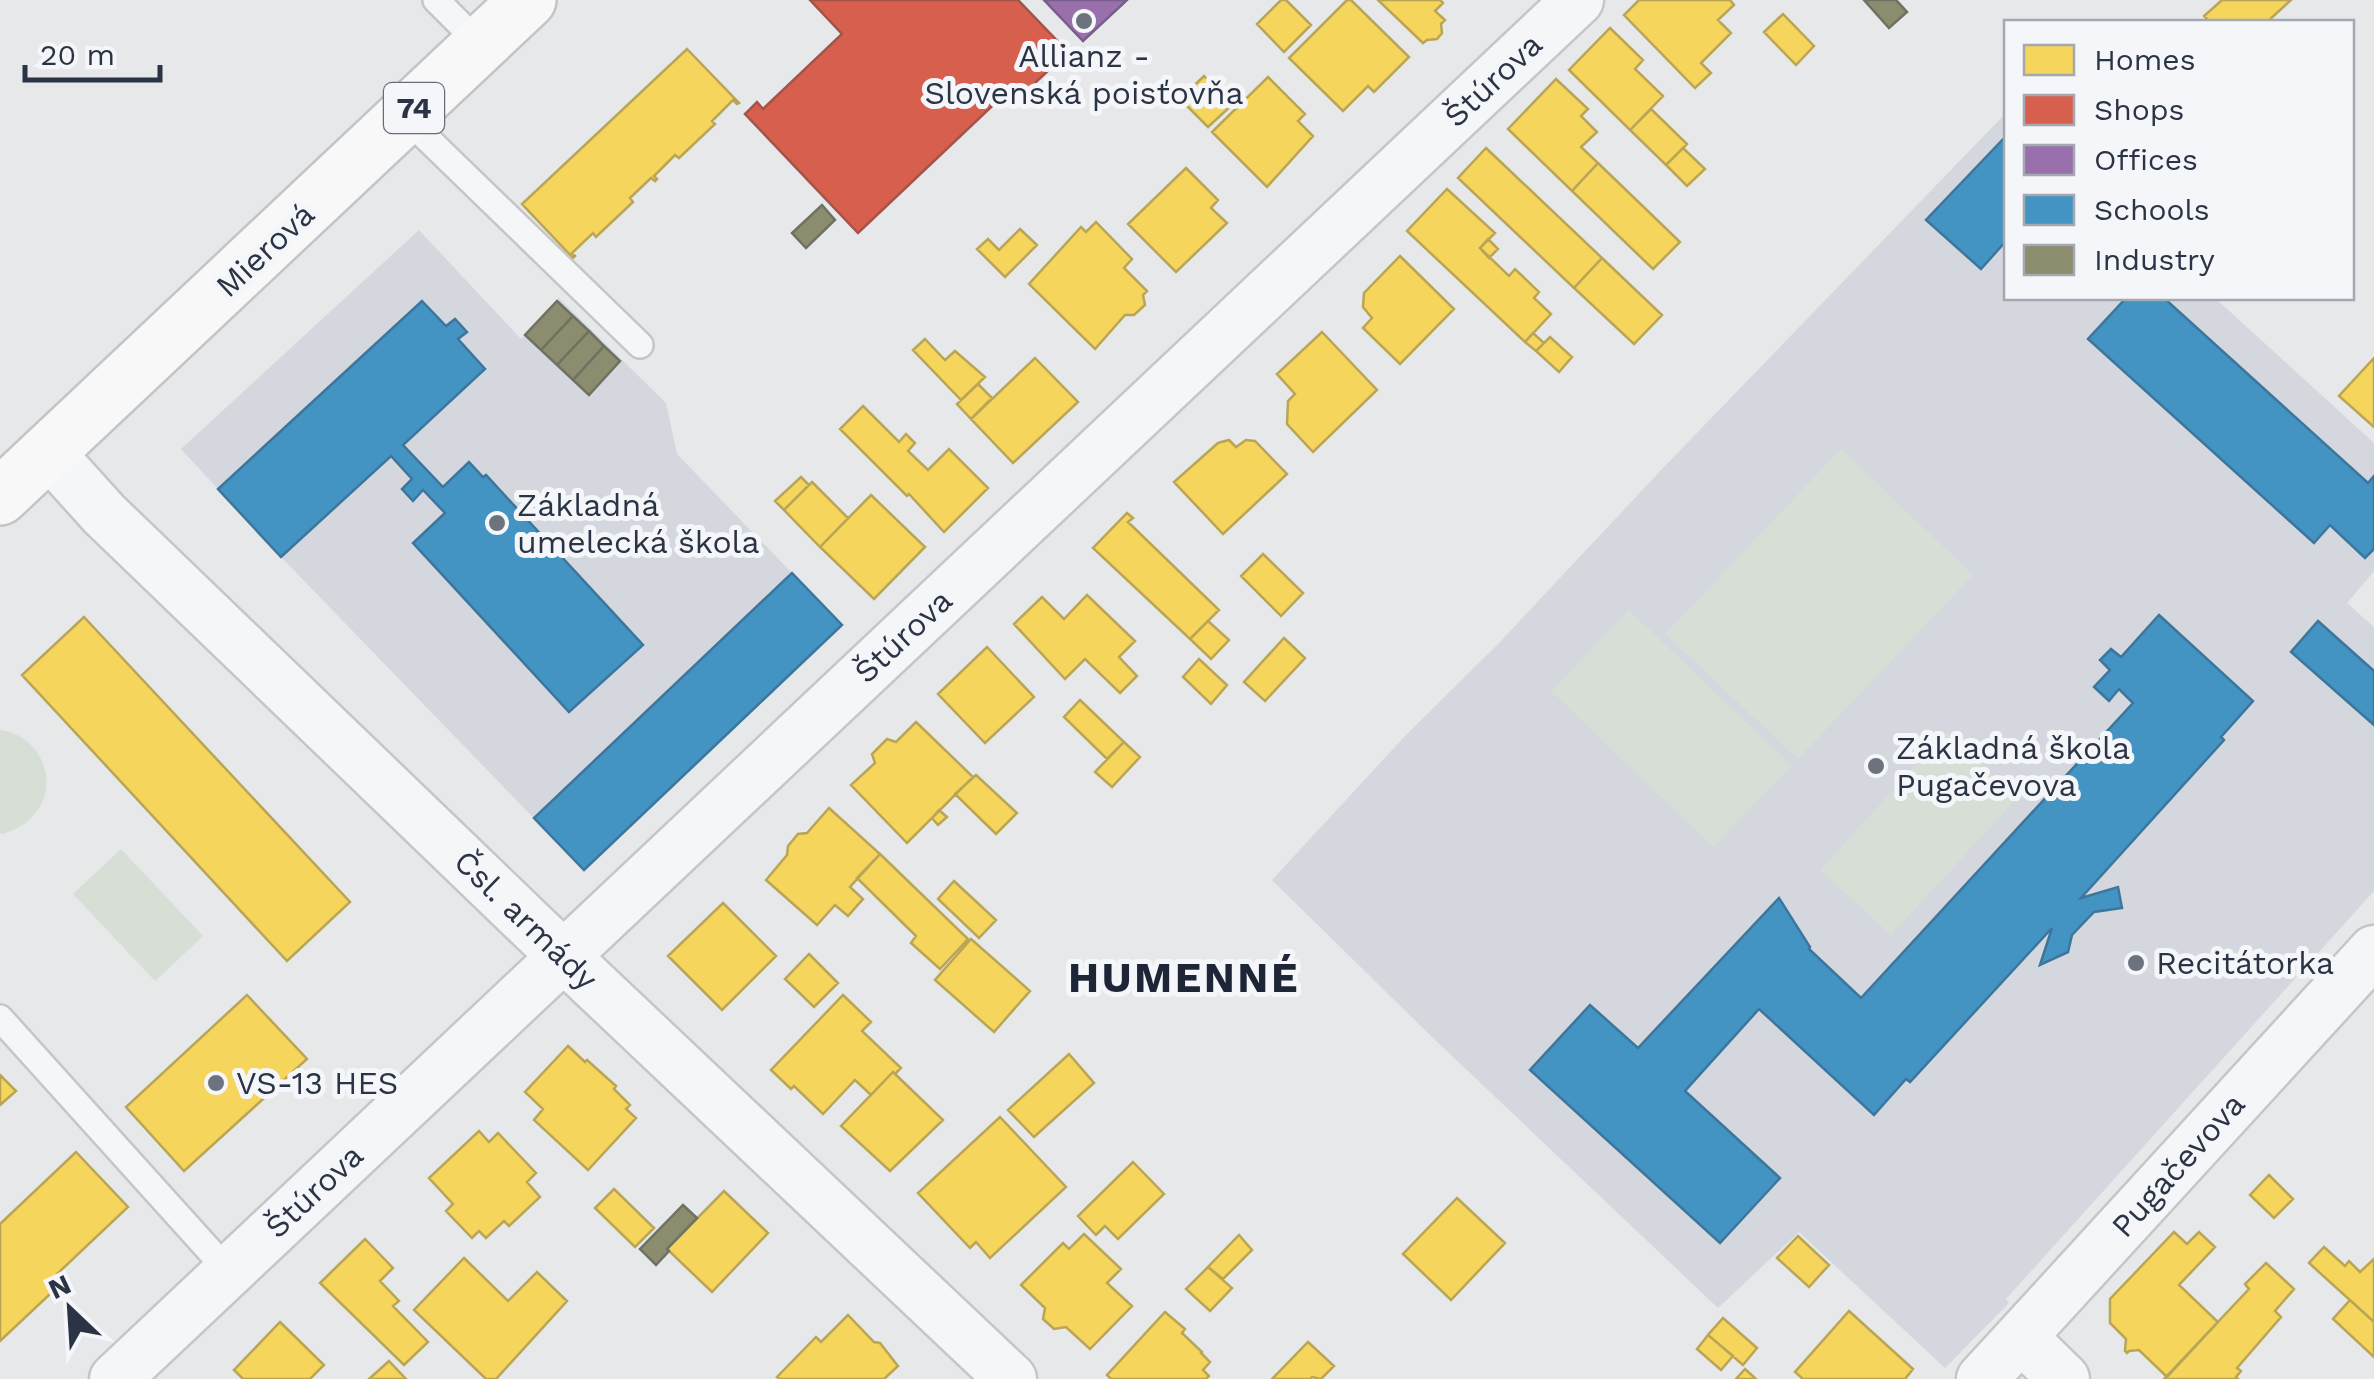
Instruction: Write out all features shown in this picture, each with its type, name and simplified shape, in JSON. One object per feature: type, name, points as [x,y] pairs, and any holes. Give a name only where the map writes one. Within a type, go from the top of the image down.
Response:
[{"type":"main road","name":"Mierová","points":[[0,497],[528,0]]},
{"type":"street","name":"Štúrova","points":[[114,1379],[1578,0]]},
{"type":"street","name":"Čsl. armády","points":[[48,453],[104,514],[563,956],[1010,1379]]},
{"type":"street","name":"Pugačevova","points":[[1982,1379],[2374,951]]},
{"type":"street","points":[[2021,1337],[2064,1379]]},
{"type":"lane","points":[[436,0],[481,45]]},
{"type":"lane","points":[[405,117],[640,345]]},
{"type":"lane","points":[[0,1018],[228,1272]]},
{"type":"shaded area","name":"Základná škola Pugačevova","points":[[2004,115],[2004,300],[2217,300],[2374,443],[2374,571],[2347,603],[2374,627],[2374,671],[2318,622],[2291,652],[2374,725],[2374,891],[2006,1299],[2009,1303],[1945,1368],[1799,1232],[1718,1308],[1272,880]]},
{"type":"shaded area","name":"Základná umelecká škola","points":[[419,230],[521,339],[559,298],[666,403],[677,454],[842,625],[584,870],[181,449]]},
{"type":"shaded area","points":[[1841,449],[1973,575],[1798,759],[1665,634]]},
{"type":"shaded area","points":[[1629,610],[1792,766],[1713,847],[1551,691]]},
{"type":"shaded area","points":[[0,730],[15,734],[37,752],[46,779],[40,807],[24,824],[3,834],[0,833]]},
{"type":"shaded area","points":[[1946,732],[2017,798],[1891,935],[1820,870]]},
{"type":"shaded area","points":[[121,849],[203,936],[155,981],[73,894]]},
{"type":"building: Homes","points":[[1281,0],[1286,0],[1311,25],[1284,52],[1257,24]]},
{"type":"building: Homes","points":[[1347,0],[1409,57],[1374,92],[1368,86],[1343,111],[1289,58]]},
{"type":"building: Homes","points":[[1378,0],[1440,0],[1443,3],[1435,11],[1445,20],[1442,33],[1423,43]]},
{"type":"building: Homes","points":[[1639,0],[1730,0],[1734,5],[1718,20],[1731,33],[1701,63],[1711,73],[1695,88],[1624,15]]},
{"type":"building: Homes","points":[[2222,0],[2291,0],[2269,20],[2208,20],[2204,16]]},
{"type":"building: Homes","points":[[1783,14],[1814,46],[1796,65],[1764,32]]},
{"type":"building: Homes","points":[[1610,28],[1643,60],[1635,69],[1663,96],[1630,130],[1569,70]]},
{"type":"building: Homes","points":[[687,49],[739,103],[733,100],[712,121],[715,124],[679,158],[675,155],[654,176],[655,181],[651,178],[630,198],[633,202],[596,237],[593,233],[572,253],[573,258],[522,204]]},
{"type":"building: Homes","points":[[1204,76],[1232,105],[1208,127],[1180,99]]},
{"type":"building: Homes","points":[[1268,77],[1305,114],[1298,121],[1313,136],[1267,187],[1212,132]]},
{"type":"building: Homes","points":[[1556,79],[1588,109],[1581,116],[1597,132],[1581,147],[1598,163],[1572,191],[1508,129]]},
{"type":"building: Homes","points":[[1651,109],[1687,144],[1666,165],[1630,130]]},
{"type":"building: Homes","points":[[1486,148],[1602,258],[1574,288],[1458,178]]},
{"type":"building: Homes","points":[[1683,148],[1705,169],[1687,186],[1666,165]]},
{"type":"building: Homes","points":[[1598,163],[1680,242],[1653,269],[1572,191]]},
{"type":"building: Homes","points":[[1186,168],[1218,200],[1211,208],[1227,223],[1176,272],[1128,224]]},
{"type":"building: Homes","points":[[1447,189],[1495,233],[1480,248],[1509,276],[1515,269],[1539,292],[1534,298],[1551,314],[1525,342],[1407,231]]},
{"type":"building: Homes","points":[[1096,222],[1132,259],[1124,268],[1147,291],[1143,295],[1145,305],[1134,315],[1125,315],[1095,349],[1029,284],[1081,227],[1086,232]]},
{"type":"building: Homes","points":[[1020,229],[1037,245],[1005,277],[977,249],[988,239],[999,250]]},
{"type":"building: Homes","points":[[1488,239],[1498,249],[1489,258],[1480,248]]},
{"type":"building: Homes","points":[[1400,256],[1454,309],[1400,364],[1363,328],[1372,318],[1363,307],[1364,293]]},
{"type":"building: Homes","points":[[1602,258],[1662,315],[1634,344],[1574,288]]},
{"type":"building: Homes","points":[[1322,332],[1377,390],[1313,452],[1287,424],[1288,401],[1295,394],[1277,374]]},
{"type":"building: Homes","points":[[1533,333],[1544,343],[1536,351],[1525,342]]},
{"type":"building: Homes","points":[[1550,337],[1572,357],[1559,372],[1536,351]]},
{"type":"building: Homes","points":[[925,339],[945,360],[955,351],[985,377],[961,400],[913,350]]},
{"type":"building: Homes","points":[[1035,358],[1078,402],[1013,463],[971,419]]},
{"type":"building: Homes","points":[[2374,358],[2374,427],[2339,396]]},
{"type":"building: Homes","points":[[978,384],[992,398],[971,419],[957,404]]},
{"type":"building: Homes","points":[[863,406],[899,442],[906,434],[915,443],[908,451],[928,470],[949,449],[988,488],[944,532],[840,429]]},
{"type":"building: Homes","points":[[1229,440],[1236,447],[1246,440],[1255,441],[1287,474],[1223,534],[1174,482],[1218,443]]},
{"type":"building: Homes","points":[[801,477],[809,485],[784,510],[775,501]]},
{"type":"building: Homes","points":[[812,482],[848,518],[820,547],[784,510]]},
{"type":"building: Homes","points":[[871,495],[925,547],[874,599],[820,547]]},
{"type":"building: Homes","points":[[1127,513],[1133,518],[1128,522],[1219,610],[1190,639],[1093,548]]},
{"type":"building: Homes","points":[[1263,554],[1303,593],[1281,616],[1241,576]]},
{"type":"building: Homes","points":[[1087,595],[1135,641],[1119,657],[1137,676],[1120,693],[1085,659],[1065,679],[1014,624],[1042,597],[1064,619]]},
{"type":"building: Homes","points":[[84,617],[350,902],[287,961],[22,675]]},
{"type":"building: Homes","points":[[1208,621],[1229,640],[1211,659],[1190,639]]},
{"type":"building: Homes","points":[[1284,638],[1305,658],[1265,701],[1244,682]]},
{"type":"building: Homes","points":[[987,647],[1034,697],[985,743],[938,694]]},
{"type":"building: Homes","points":[[1199,659],[1227,685],[1211,704],[1183,677]]},
{"type":"building: Homes","points":[[1080,700],[1124,742],[1107,759],[1064,717]]},
{"type":"building: Homes","points":[[916,722],[973,777],[907,843],[851,785],[875,763],[872,754],[887,739],[896,742]]},
{"type":"building: Homes","points":[[1124,742],[1140,757],[1112,787],[1095,772]]},
{"type":"building: Homes","points":[[976,775],[1017,813],[996,834],[955,794]]},
{"type":"building: Homes","points":[[829,808],[880,854],[850,887],[863,899],[848,916],[835,905],[817,925],[766,880],[798,834],[807,833]]},
{"type":"building: Homes","points":[[939,810],[947,817],[938,825],[932,818]]},
{"type":"building: Homes","points":[[880,854],[968,939],[940,969],[911,943],[916,936],[857,878]]},
{"type":"building: Homes","points":[[954,881],[996,920],[979,938],[938,899]]},
{"type":"building: Homes","points":[[723,903],[776,956],[722,1010],[668,956]]},
{"type":"building: Homes","points":[[971,939],[1030,991],[994,1032],[935,980]]},
{"type":"building: Homes","points":[[809,954],[838,983],[814,1007],[785,979]]},
{"type":"building: Homes","name":"VS-13 HES","points":[[247,995],[307,1059],[184,1171],[126,1107]]},
{"type":"building: Homes","points":[[843,995],[871,1022],[862,1031],[901,1068],[871,1095],[855,1080],[823,1114],[771,1070]]},
{"type":"building: Homes","points":[[568,1046],[616,1086],[614,1089],[630,1105],[626,1109],[636,1118],[588,1170],[534,1120],[543,1109],[525,1092]]},
{"type":"building: Homes","points":[[1069,1054],[1094,1083],[1034,1137],[1008,1110]]},
{"type":"building: Homes","points":[[893,1072],[943,1120],[890,1171],[841,1126]]},
{"type":"building: Homes","points":[[0,1075],[16,1091],[0,1105]]},
{"type":"building: Homes","points":[[1000,1117],[1066,1187],[990,1258],[976,1242],[970,1248],[918,1193]]},
{"type":"building: Homes","points":[[479,1131],[489,1142],[498,1133],[536,1173],[527,1182],[540,1197],[509,1226],[504,1221],[486,1238],[479,1231],[472,1238],[446,1211],[453,1204],[429,1178]]},
{"type":"building: Homes","points":[[76,1152],[128,1207],[57,1274],[64,1281],[0,1341],[0,1224]]},
{"type":"building: Homes","points":[[1133,1162],[1164,1194],[1118,1239],[1105,1226],[1096,1235],[1078,1216]]},
{"type":"building: Homes","points":[[2269,1175],[2293,1199],[2274,1218],[2250,1195]]},
{"type":"building: Homes","points":[[614,1189],[654,1228],[635,1247],[595,1208]]},
{"type":"building: Homes","points":[[724,1191],[768,1233],[712,1292],[667,1249]]},
{"type":"building: Homes","points":[[1457,1198],[1505,1243],[1451,1300],[1403,1254]]},
{"type":"building: Homes","points":[[2174,1232],[2187,1244],[2199,1232],[2215,1247],[2179,1285],[2218,1322],[2167,1377],[2139,1350],[2125,1351],[2126,1339],[2110,1323],[2110,1299]]},
{"type":"building: Homes","points":[[1084,1234],[1121,1269],[1107,1283],[1132,1306],[1090,1349],[1066,1327],[1054,1329],[1043,1319],[1045,1308],[1021,1285],[1063,1243],[1069,1249]]},
{"type":"building: Homes","points":[[1239,1235],[1252,1250],[1223,1279],[1208,1267]]},
{"type":"building: Homes","points":[[1798,1236],[1829,1265],[1809,1287],[1777,1258]]},
{"type":"building: Homes","points":[[365,1239],[393,1268],[380,1281],[399,1301],[393,1306],[428,1342],[404,1365],[320,1283]]},
{"type":"building: Homes","points":[[2324,1247],[2345,1266],[2349,1261],[2360,1272],[2374,1259],[2374,1322],[2309,1263]]},
{"type":"building: Homes","points":[[464,1258],[508,1301],[537,1272],[567,1301],[496,1379],[486,1379],[414,1310]]},
{"type":"building: Homes","points":[[2266,1263],[2294,1289],[2275,1311],[2281,1317],[2237,1368],[2241,1371],[2238,1379],[2164,1379],[2249,1289],[2245,1284]]},
{"type":"building: Homes","points":[[1208,1267],[1232,1288],[1210,1311],[1186,1289]]},
{"type":"building: Homes","points":[[2350,1300],[2374,1322],[2374,1357],[2333,1319]]},
{"type":"building: Homes","points":[[1849,1311],[1913,1369],[1905,1379],[1803,1379],[1795,1372]]},
{"type":"building: Homes","points":[[1165,1312],[1185,1329],[1182,1333],[1210,1362],[1203,1370],[1209,1376],[1111,1379],[1107,1375]]},
{"type":"building: Homes","points":[[848,1315],[874,1342],[880,1343],[898,1366],[884,1379],[777,1377],[816,1337],[821,1342]]},
{"type":"building: Homes","points":[[1723,1318],[1757,1348],[1743,1365],[1708,1335]]},
{"type":"building: Homes","points":[[280,1322],[324,1365],[310,1379],[243,1379],[234,1370]]},
{"type":"building: Homes","points":[[1708,1335],[1733,1356],[1721,1370],[1697,1349]]},
{"type":"building: Homes","points":[[1308,1342],[1334,1366],[1321,1379],[1272,1379]]},
{"type":"building: Homes","points":[[389,1361],[406,1379],[369,1379]]},
{"type":"building: Homes","points":[[1745,1369],[1756,1379],[1736,1379]]},
{"type":"building: Shops","points":[[810,0],[1018,0],[1068,52],[1018,99],[1009,90],[858,233],[745,114],[757,102],[763,109],[842,34]]},
{"type":"building: Offices","name":"Allianz - Slovenská poisťovňa","points":[[1044,0],[1127,0],[1083,41]]},
{"type":"building: Schools","points":[[2004,138],[2004,243],[1981,269],[1926,220]]},
{"type":"building: Schools","points":[[2124,300],[2166,300],[2368,483],[2374,476],[2374,549],[2365,558],[2330,525],[2314,543],[2088,339]]},
{"type":"building: Schools","points":[[422,301],[446,326],[455,319],[467,332],[458,339],[485,369],[403,445],[443,487],[469,462],[483,477],[486,475],[643,645],[569,712],[413,543],[445,513],[423,490],[413,501],[402,489],[412,479],[391,456],[281,557],[218,489]]},
{"type":"building: Schools","points":[[792,573],[842,625],[584,870],[534,818]]},
{"type":"building: Schools","points":[[2159,615],[2253,701],[2221,737],[2224,740],[2081,898],[2118,887],[2122,908],[2094,912],[2072,935],[2068,952],[2040,965],[2052,928],[1910,1082],[1906,1079],[1874,1115],[1759,1009],[1685,1091],[1780,1178],[1720,1243],[1530,1070],[1590,1005],[1638,1048],[1779,898],[1809,949],[1861,998],[2133,703],[2119,689],[2109,701],[2094,687],[2110,670],[2100,660],[2111,649],[2121,657]]},
{"type":"building: Schools","points":[[2318,621],[2374,671],[2374,725],[2291,652]]},
{"type":"building: Industry","points":[[1864,0],[1896,0],[1907,12],[1889,28]]},
{"type":"building: Industry","points":[[822,205],[835,220],[806,248],[792,233]]},
{"type":"building: Industry","points":[[557,301],[573,316],[541,350],[525,335]]},
{"type":"building: Industry","points":[[573,316],[589,331],[557,365],[541,350]]},
{"type":"building: Industry","points":[[589,331],[604,346],[573,380],[557,365]]},
{"type":"building: Industry","points":[[604,346],[620,361],[589,395],[573,380]]},
{"type":"building: Industry","points":[[683,1205],[697,1218],[656,1265],[640,1249]]},
{"type":"place","name":"Allianz - Slovenská poisťovňa","points":[[1084,21]]},
{"type":"place","name":"Základná umelecká škola","points":[[497,523]]},
{"type":"place","name":"Základná škola Pugačevova","points":[[1876,766]]},
{"type":"place","name":"Recitátorka","points":[[2136,963]]},
{"type":"place","name":"VS-13 HES","points":[[216,1083]]},
{"type":"district","name":"HUMENNÉ","points":[[1184,977]]}]
